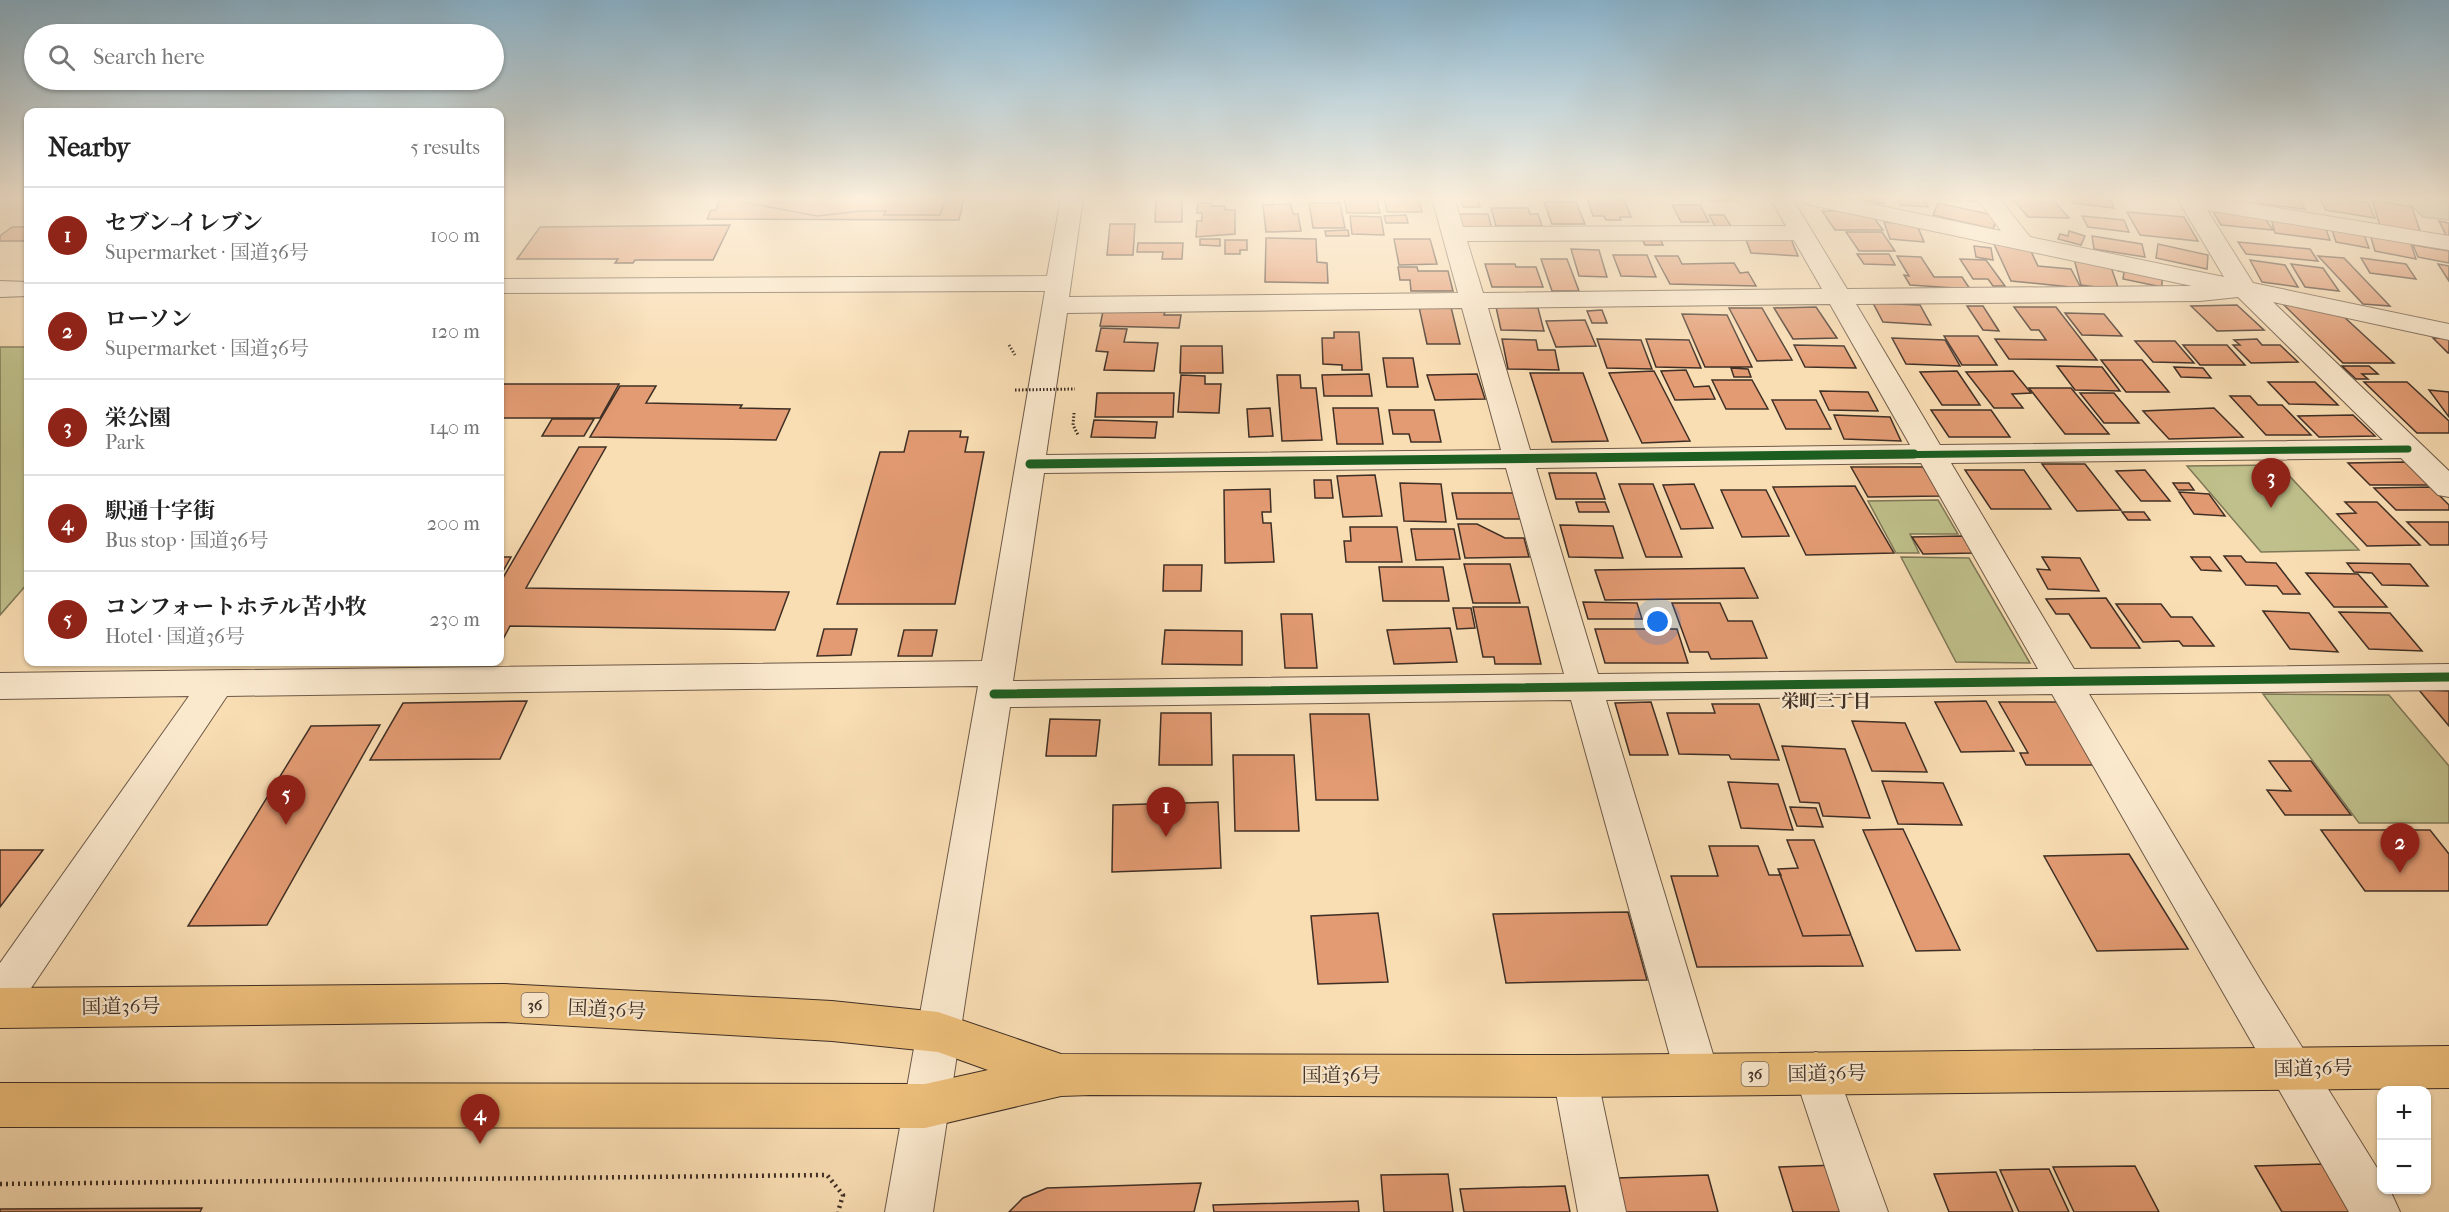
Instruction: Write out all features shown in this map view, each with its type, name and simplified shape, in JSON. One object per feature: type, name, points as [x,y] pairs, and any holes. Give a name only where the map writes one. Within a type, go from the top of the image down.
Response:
[{"type":"highway","name":"国道36号","points":[[0,1008],[504,1003],[832,1021],[938,1032],[1062,1075]]},
{"type":"highway","name":"国道36号","points":[[0,1105],[925,1106],[1062,1075],[1575,1076],[2449,1066]]},
{"type":"street","points":[[909,1212],[1063,255]]},
{"type":"street","points":[[1460,255],[1697,1074]]},
{"type":"street","points":[[1813,255],[2289,1068],[2376,1212]]},
{"type":"street","points":[[2081,255],[2449,332]]},
{"type":"street","points":[[2223,255],[2244,289],[2449,488]]},
{"type":"street","points":[[504,286],[1473,300],[2200,293],[2244,289]]},
{"type":"street","points":[[0,289],[24,289]]},
{"type":"street","points":[[1030,464],[2408,448]]},
{"type":"street","points":[[0,686],[217,683],[995,683],[1585,687],[2449,677]]},
{"type":"street","points":[[0,998],[217,683]]},
{"type":"street","points":[[1816,1073],[1864,1212]]},
{"type":"street","points":[[1575,1076],[1602,1212]]},
{"type":"path","points":[[1015,390],[1075,389]]},
{"type":"path","points":[[1073,424],[1078,435]]},
{"type":"path","points":[[0,1184],[827,1175],[843,1195],[838,1212]]},
{"type":"green space","points":[[0,347],[24,347],[24,588],[0,615]]},
{"type":"green space","points":[[2279,465],[2359,550],[2261,552],[2187,466]]},
{"type":"green space","points":[[1938,500],[1958,534],[1910,534],[1919,553],[1896,553],[1868,501]]},
{"type":"green space","points":[[1901,557],[1969,558],[2030,663],[1956,662]]},
{"type":"green space","points":[[2263,694],[2389,695],[2449,766],[2449,823],[2359,823]]},
{"type":"building","points":[[520,255],[716,255],[713,260],[635,260],[633,263],[615,263],[618,259],[517,259]]},
{"type":"building","points":[[1163,255],[1182,255],[1182,259],[1162,259]]},
{"type":"building","points":[[1266,255],[1317,255],[1317,262],[1327,263],[1328,283],[1265,282]]},
{"type":"building","points":[[1397,255],[1434,255],[1437,264],[1399,265]]},
{"type":"building","points":[[1573,255],[1600,255],[1607,277],[1579,276]]},
{"type":"building","points":[[1613,255],[1647,255],[1656,277],[1621,276]]},
{"type":"building","points":[[1857,255],[1889,255],[1895,265],[1864,264]]},
{"type":"building","points":[[1976,255],[1992,255],[1993,260],[1976,257]]},
{"type":"building","points":[[1999,255],[2033,255],[2038,266],[2071,269],[2081,288],[2011,281]]},
{"type":"building","points":[[2156,255],[2206,255],[2208,255],[2207,269],[2156,258]]},
{"type":"building","points":[[2252,255],[2314,255],[2318,261]]},
{"type":"building","points":[[2393,255],[2415,255],[2416,259]]},
{"type":"building","points":[[2417,255],[2449,255],[2449,263],[2418,257]]},
{"type":"building","points":[[1655,256],[1678,256],[1682,264],[1734,263],[1740,273],[1748,272],[1756,286],[1670,284]]},
{"type":"building","points":[[1897,256],[1921,257],[1934,277],[1962,277],[1970,289],[1910,285],[1904,275],[1909,276]]},
{"type":"building","points":[[2318,256],[2344,258],[2390,306],[2363,304]]},
{"type":"building","points":[[2361,258],[2406,264],[2416,279],[2370,273]]},
{"type":"building","points":[[1541,259],[1567,259],[1579,291],[1552,291]]},
{"type":"building","points":[[1960,259],[1986,260],[2005,286],[1993,286],[1988,279],[1973,279]]},
{"type":"building","points":[[2074,259],[2110,264],[2119,290],[2081,285]]},
{"type":"building","points":[[2250,260],[2285,265],[2298,287],[2262,282]]},
{"type":"building","points":[[1485,264],[1536,267],[1543,287],[1492,287]]},
{"type":"building","points":[[2291,264],[2323,268],[2339,291],[2305,287]]},
{"type":"building","points":[[2438,264],[2449,266],[2449,281]]},
{"type":"building","points":[[2119,266],[2162,275],[2162,287],[2123,279],[2124,272],[2118,271]]},
{"type":"building","points":[[1398,267],[1417,267],[1418,271],[1448,271],[1453,291],[1411,291],[1410,280],[1400,280]]},
{"type":"building","points":[[1873,303],[1920,305],[1931,325],[1883,322]]},
{"type":"building","points":[[2282,303],[2343,316],[2394,363],[2343,363]]},
{"type":"building","points":[[2237,305],[2264,330],[2217,331],[2191,306]]},
{"type":"building","points":[[1967,306],[1983,306],[1999,331],[1983,330]]},
{"type":"building","points":[[1419,307],[1451,307],[1460,344],[1427,344]]},
{"type":"building","points":[[1496,307],[1538,308],[1544,331],[1501,330]]},
{"type":"building","points":[[1816,307],[1837,338],[1793,339],[1774,308]]},
{"type":"building","points":[[2014,307],[2056,307],[2097,360],[2009,359],[1995,339],[2046,340],[2039,330],[2031,330]]},
{"type":"building","points":[[1729,308],[1762,308],[1792,360],[1757,361]]},
{"type":"building","points":[[1602,310],[1607,323],[1592,323],[1587,311]]},
{"type":"building","points":[[1103,311],[1165,312],[1164,315],[1181,315],[1179,328],[1100,326]]},
{"type":"building","points":[[2065,313],[2104,314],[2122,336],[2082,335]]},
{"type":"building","points":[[1682,314],[1727,315],[1752,367],[1705,367]]},
{"type":"building","points":[[1585,320],[1596,346],[1556,347],[1546,321]]},
{"type":"building","points":[[1101,328],[1127,329],[1124,342],[1158,343],[1154,371],[1104,370],[1108,352],[1096,351]]},
{"type":"building","points":[[1334,332],[1359,332],[1362,370],[1342,370],[1342,365],[1323,364],[1322,338],[1334,338]]},
{"type":"building","points":[[1944,336],[1978,336],[1997,365],[1962,365]]},
{"type":"building","points":[[1892,338],[1945,340],[1960,366],[1906,364]]},
{"type":"building","points":[[2433,338],[2449,338],[2449,353],[2448,353]]},
{"type":"building","points":[[1502,339],[1536,340],[1538,350],[1555,350],[1559,370],[1508,369]]},
{"type":"building","points":[[1597,339],[1641,340],[1652,369],[1607,368]]},
{"type":"building","points":[[1646,339],[1689,340],[1701,368],[1656,367]]},
{"type":"building","points":[[2257,339],[2262,345],[2280,345],[2298,362],[2251,363],[2233,345],[2240,345],[2234,340]]},
{"type":"building","points":[[2135,341],[2175,341],[2194,363],[2153,362]]},
{"type":"building","points":[[1794,345],[1844,346],[1856,368],[1805,367]]},
{"type":"building","points":[[2183,345],[2227,345],[2245,365],[2200,365]]},
{"type":"building","points":[[1181,346],[1222,346],[1223,373],[1180,373]]},
{"type":"building","points":[[1383,358],[1413,358],[1418,387],[1387,387]]},
{"type":"building","points":[[2101,360],[2142,360],[2169,392],[2126,392]]},
{"type":"building","points":[[2057,366],[2102,367],[2120,391],[2075,390]]},
{"type":"building","points":[[2342,366],[2369,366],[2378,374],[2362,374],[2368,379],[2356,379]]},
{"type":"building","points":[[2174,367],[2203,368],[2211,378],[2181,377]]},
{"type":"building","points":[[1731,368],[1748,369],[1751,377],[1734,377]]},
{"type":"building","points":[[1686,370],[1694,387],[1709,386],[1715,399],[1675,400],[1661,371]]},
{"type":"building","points":[[1654,371],[1690,441],[1642,443],[1609,373]]},
{"type":"building","points":[[1957,371],[1980,405],[1942,405],[1920,372]]},
{"type":"building","points":[[2013,371],[2031,393],[2012,394],[2023,408],[1994,408],[1966,372]]},
{"type":"building","points":[[1530,373],[1583,373],[1608,441],[1552,442]]},
{"type":"building","points":[[1369,374],[1372,396],[1324,396],[1322,375]]},
{"type":"building","points":[[1477,374],[1485,399],[1435,400],[1427,375]]},
{"type":"building","points":[[1181,375],[1205,376],[1205,384],[1221,384],[1219,413],[1178,412]]},
{"type":"building","points":[[1277,375],[1300,375],[1301,388],[1316,388],[1322,440],[1282,441]]},
{"type":"building","points":[[1712,380],[1752,380],[1768,409],[1726,409]]},
{"type":"building","points":[[2268,382],[2315,382],[2338,405],[2289,404]]},
{"type":"building","points":[[2364,382],[2407,382],[2449,421],[2449,433],[2417,433]]},
{"type":"building","points":[[504,384],[619,384],[600,418],[504,418]]},
{"type":"building","points":[[620,386],[656,386],[646,403],[742,405],[740,408],[790,409],[776,440],[590,437]]},
{"type":"building","points":[[2029,388],[2071,388],[2109,434],[2065,434]]},
{"type":"building","points":[[2429,390],[2449,392],[2449,417]]},
{"type":"building","points":[[1820,391],[1868,392],[1878,411],[1829,410]]},
{"type":"building","points":[[1097,393],[1174,393],[1173,417],[1095,417]]},
{"type":"building","points":[[2080,393],[2114,393],[2139,423],[2104,423]]},
{"type":"building","points":[[2230,396],[2250,396],[2258,405],[2282,405],[2311,435],[2266,435]]},
{"type":"building","points":[[1772,400],[1816,400],[1831,429],[1786,429]]},
{"type":"building","points":[[1270,408],[1273,436],[1249,437],[1247,409]]},
{"type":"building","points":[[1333,408],[1378,408],[1383,444],[1337,444]]},
{"type":"building","points":[[2214,408],[2243,437],[2169,439],[2143,411]]},
{"type":"building","points":[[1389,410],[1434,410],[1441,442],[1411,442],[1409,434],[1393,434]]},
{"type":"building","points":[[1931,410],[1991,410],[2010,437],[1949,437]]},
{"type":"building","points":[[1834,415],[1890,417],[1901,441],[1844,439]]},
{"type":"building","points":[[2353,415],[2375,436],[2319,437],[2298,416]]},
{"type":"building","points":[[552,419],[594,419],[584,436],[542,436]]},
{"type":"building","points":[[1094,420],[1157,422],[1155,438],[1091,437]]},
{"type":"building","points":[[909,431],[961,431],[960,437],[968,437],[965,452],[984,452],[955,604],[837,604],[880,452],[904,452]]},
{"type":"building","points":[[579,447],[606,447],[526,588],[789,592],[775,630],[510,626],[504,637],[504,576]]},
{"type":"building","points":[[2406,462],[2429,485],[2370,485],[2348,463]]},
{"type":"building","points":[[2042,464],[2085,464],[2121,510],[2077,511]]},
{"type":"building","points":[[1851,467],[1923,467],[1941,496],[1868,497]]},
{"type":"building","points":[[1965,470],[2024,470],[2051,509],[1991,509]]},
{"type":"building","points":[[2145,470],[2170,501],[2141,501],[2116,471]]},
{"type":"building","points":[[1549,473],[1596,473],[1605,499],[1556,499]]},
{"type":"building","points":[[1375,475],[1382,516],[1343,517],[1337,476]]},
{"type":"building","points":[[1314,480],[1331,480],[1333,498],[1315,498]]},
{"type":"building","points":[[1400,483],[1441,484],[1446,522],[1404,521]]},
{"type":"building","points":[[2173,483],[2189,483],[2194,490],[2178,490]]},
{"type":"building","points":[[1619,484],[1653,484],[1682,557],[1646,557]]},
{"type":"building","points":[[1694,484],[1713,528],[1681,529],[1663,485]]},
{"type":"building","points":[[1855,486],[1894,553],[1806,555],[1773,487]]},
{"type":"building","points":[[2431,487],[2449,505],[2449,510],[2396,510],[2374,488]]},
{"type":"building","points":[[1270,489],[1271,512],[1262,512],[1263,523],[1271,523],[1274,562],[1225,563],[1224,490]]},
{"type":"building","points":[[1721,490],[1766,490],[1789,536],[1742,537]]},
{"type":"building","points":[[2179,492],[2209,494],[2225,516],[2194,514]]},
{"type":"building","points":[[1452,493],[1513,493],[1520,519],[1457,519]]},
{"type":"building","points":[[1576,502],[1605,502],[1609,512],[1579,512]]},
{"type":"building","points":[[2345,502],[2377,502],[2420,545],[2367,546],[2337,514],[2356,513]]},
{"type":"building","points":[[2122,512],[2144,512],[2150,520],[2128,520]]},
{"type":"building","points":[[2407,522],[2449,522],[2449,545],[2430,545]]},
{"type":"building","points":[[1458,524],[1477,524],[1505,538],[1524,538],[1529,557],[1465,558]]},
{"type":"building","points":[[1560,525],[1613,526],[1623,558],[1569,557]]},
{"type":"building","points":[[1350,527],[1397,527],[1402,562],[1346,562],[1344,541],[1351,541]]},
{"type":"building","points":[[1411,529],[1454,529],[1460,559],[1416,560]]},
{"type":"building","points":[[1963,536],[1974,553],[1923,554],[1912,537]]},
{"type":"building","points":[[2224,556],[2241,556],[2246,562],[2276,563],[2300,594],[2283,594],[2277,586],[2246,585]]},
{"type":"building","points":[[504,557],[511,557],[504,569]]},
{"type":"building","points":[[2042,557],[2080,558],[2099,591],[2048,589],[2037,569],[2050,570]]},
{"type":"building","points":[[2191,557],[2210,557],[2221,571],[2201,570]]},
{"type":"building","points":[[2347,563],[2410,564],[2428,586],[2382,585],[2372,573],[2354,572]]},
{"type":"building","points":[[1464,564],[1510,564],[1520,603],[1473,603]]},
{"type":"building","points":[[1164,565],[1202,565],[1201,591],[1163,591]]},
{"type":"building","points":[[1379,567],[1443,567],[1449,601],[1383,601]]},
{"type":"building","points":[[1744,568],[1758,598],[1605,600],[1595,570]]},
{"type":"building","points":[[2306,573],[2358,574],[2387,607],[2334,607]]},
{"type":"building","points":[[2106,598],[2140,648],[2091,648],[2069,614],[2056,614],[2046,599]]},
{"type":"building","points":[[1583,602],[1637,603],[1642,619],[1588,619]]},
{"type":"building","points":[[1672,603],[1720,603],[1728,621],[1752,621],[1767,658],[1711,659],[1708,652],[1690,652]]},
{"type":"building","points":[[2116,604],[2161,604],[2171,617],[2192,617],[2214,646],[2183,646],[2179,641],[2143,642]]},
{"type":"building","points":[[1473,607],[1528,607],[1541,664],[1495,664],[1494,657],[1483,657]]},
{"type":"building","points":[[1453,608],[1471,608],[1475,628],[1457,629]]},
{"type":"building","points":[[2263,611],[2309,613],[2338,652],[2290,649]]},
{"type":"building","points":[[2339,612],[2390,613],[2422,651],[2369,649]]},
{"type":"building","points":[[1281,614],[1312,614],[1317,668],[1285,668]]},
{"type":"building","points":[[1450,628],[1457,662],[1394,664],[1387,630]]},
{"type":"building","points":[[824,629],[857,629],[851,655],[817,656]]},
{"type":"building","points":[[1595,629],[1677,629],[1688,663],[1605,663]]},
{"type":"building","points":[[904,630],[937,630],[932,656],[898,656]]},
{"type":"building","points":[[1165,630],[1242,631],[1242,665],[1162,664]]},
{"type":"building","points":[[2419,690],[2449,691],[2449,726]]},
{"type":"building","points":[[527,701],[500,759],[370,760],[403,703]]},
{"type":"building","points":[[1986,701],[2014,751],[1961,752],[1935,702]]},
{"type":"building","points":[[1651,702],[1668,755],[1630,755],[1615,703]]},
{"type":"building","points":[[1999,702],[2061,702],[2099,765],[2026,765],[2020,753],[2028,753]]},
{"type":"building","points":[[1712,704],[1759,704],[1779,760],[1731,759],[1729,755],[1679,754],[1667,713],[1715,713]]},
{"type":"building","points":[[1161,713],[1211,713],[1212,765],[1159,765]]},
{"type":"building","points":[[1310,714],[1369,714],[1378,800],[1316,800]]},
{"type":"building","points":[[1050,719],[1100,720],[1096,756],[1046,756]]},
{"type":"building","points":[[1852,721],[1905,723],[1927,772],[1872,771]]},
{"type":"building","points":[[380,725],[267,925],[188,926],[311,726]]},
{"type":"building","points":[[1782,746],[1845,749],[1870,818],[1823,816],[1819,803],[1800,802]]},
{"type":"building","points":[[1233,755],[1294,755],[1299,831],[1235,831]]},
{"type":"building","points":[[2269,761],[2311,761],[2351,815],[2285,815],[2267,790],[2291,791]]},
{"type":"building","points":[[1882,781],[1943,783],[1962,825],[1898,824]]},
{"type":"building","points":[[1728,782],[1778,784],[1793,830],[1741,828]]},
{"type":"building","points":[[1218,802],[1221,868],[1112,872],[1113,805]]},
{"type":"building","points":[[1790,807],[1816,808],[1823,827],[1797,826]]},
{"type":"building","points":[[1903,829],[1960,950],[1916,951],[1863,830]]},
{"type":"building","points":[[2321,830],[2430,830],[2449,854],[2449,891],[2365,891]]},
{"type":"building","points":[[1787,840],[1814,840],[1851,935],[1803,936],[1778,869],[1798,868]]},
{"type":"building","points":[[1787,840],[1814,840],[1863,966],[1697,967],[1671,876],[1718,876],[1709,846],[1758,846],[1769,875],[1781,875],[1778,869],[1798,868]]},
{"type":"building","points":[[0,850],[43,850],[0,907]]},
{"type":"building","points":[[2129,854],[2188,949],[2097,951],[2044,856]]},
{"type":"building","points":[[1628,912],[1647,980],[1506,983],[1493,914]]},
{"type":"building","points":[[1378,913],[1388,982],[1318,984],[1311,916]]},
{"type":"building","points":[[2325,1164],[2354,1212],[2282,1212],[2255,1166]]},
{"type":"building","points":[[1837,1165],[1853,1212],[1793,1212],[1779,1167]]},
{"type":"building","points":[[2135,1166],[2159,1212],[2074,1212],[2053,1167]]},
{"type":"building","points":[[2049,1169],[2069,1212],[2019,1212],[2000,1170]]},
{"type":"building","points":[[1996,1172],[2013,1212],[1949,1212],[1934,1174]]},
{"type":"building","points":[[1448,1174],[1453,1212],[1384,1212],[1381,1175]]},
{"type":"building","points":[[1708,1175],[1718,1212],[1625,1212],[1617,1178]]},
{"type":"building","points":[[1201,1183],[1194,1212],[1009,1212],[1023,1198],[1047,1188]]},
{"type":"building","points":[[1565,1186],[1570,1212],[1464,1212],[1460,1189]]},
{"type":"building","points":[[1358,1201],[1359,1212],[1214,1212],[1213,1205]]},
{"type":"building","points":[[202,1208],[200,1212],[0,1212],[0,1209]]},
{"type":"cycle path","points":[[1030,464],[2408,449]]},
{"type":"cycle path","points":[[994,694],[2449,677]]},
{"type":"place","name":"栄公園","points":[[2271,508]]},
{"type":"place","name":"コンフォートホテル苫小牧","points":[[286,825]]},
{"type":"place","name":"セブン-イレブン","points":[[1166,837]]},
{"type":"place","name":"ローソン","points":[[2400,873]]},
{"type":"place","name":"駅通十字街","points":[[480,1144]]},
{"type":"district","name":"栄町三丁目","points":[[1826,701]]}]
